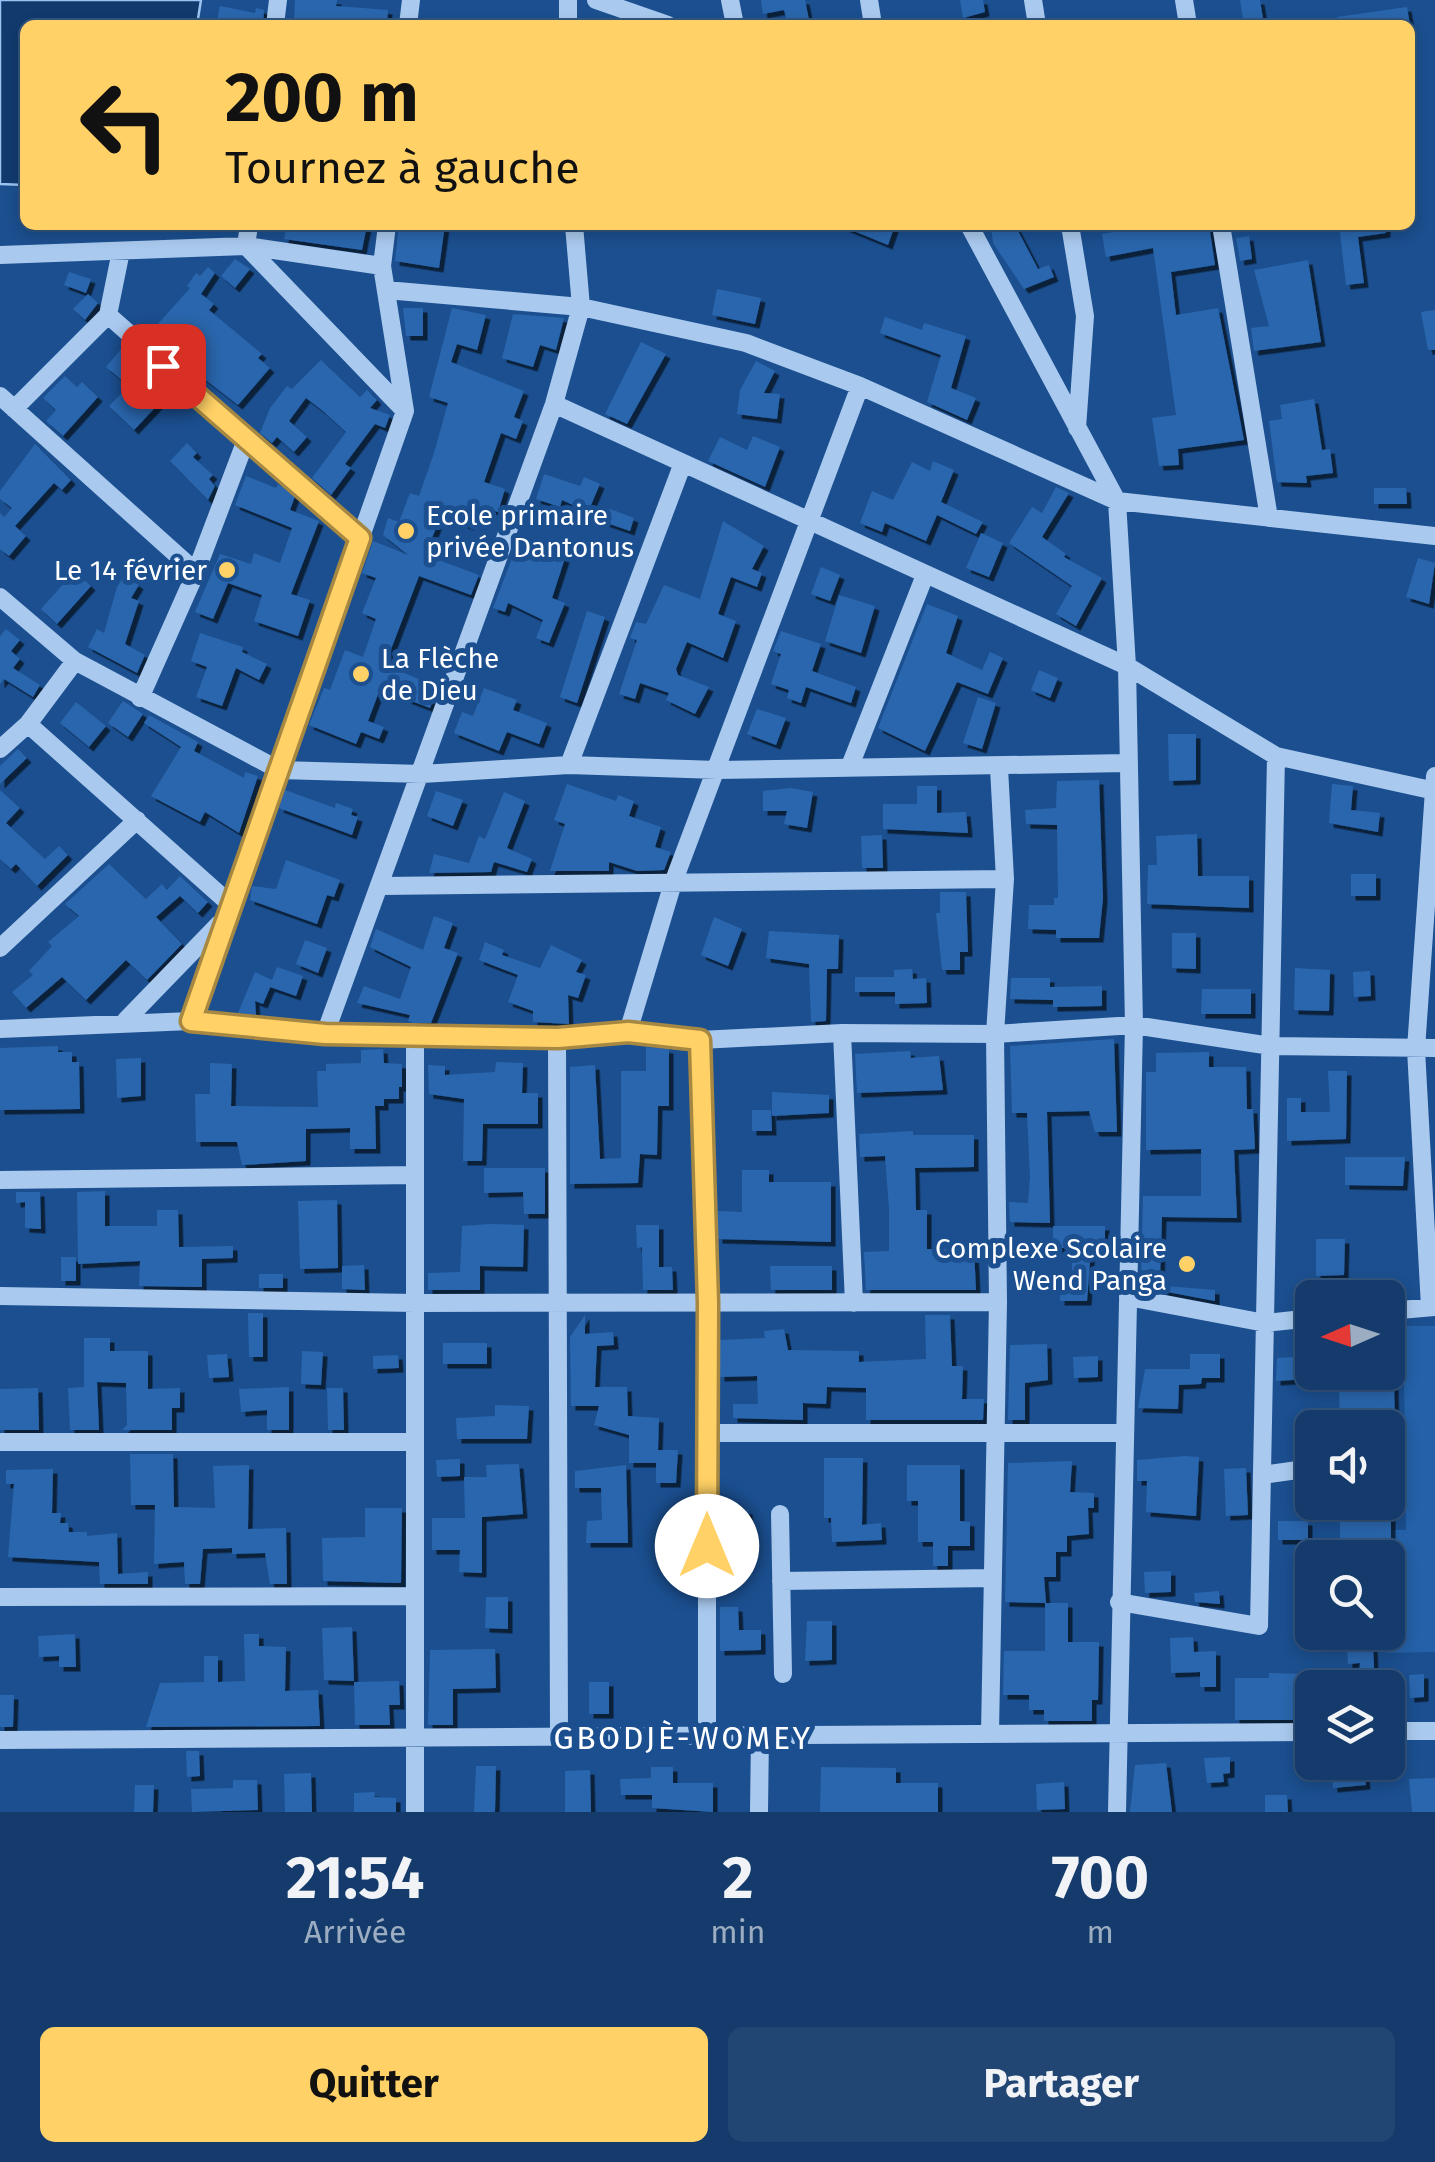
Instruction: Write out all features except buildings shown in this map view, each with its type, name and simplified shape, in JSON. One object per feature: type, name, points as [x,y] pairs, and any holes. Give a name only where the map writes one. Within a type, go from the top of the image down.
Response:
[{"type":"street","points":[[596,0],[654,20]]},
{"type":"street","points":[[246,246],[248,230]]},
{"type":"street","points":[[191,1021],[405,410],[382,266],[386,230]]},
{"type":"street","points":[[325,1034],[382,886],[554,404],[581,308],[574,230]]},
{"type":"street","points":[[972,230],[1117,501],[1127,666],[1134,1025],[1117,1812]]},
{"type":"street","points":[[1071,230],[1085,316],[1077,429]]},
{"type":"street","points":[[1222,230],[1269,518]]},
{"type":"street","points":[[246,246],[405,410]]},
{"type":"street","points":[[0,255],[246,246],[382,266]]},
{"type":"street","points":[[122,251],[108,316],[7,402],[196,572]]},
{"type":"street","points":[[386,290],[581,308],[746,343],[860,386],[1117,501],[1435,536]]},
{"type":"street","points":[[108,316],[360,538]]},
{"type":"street","points":[[628,1032],[673,883],[860,386]]},
{"type":"street","points":[[554,404],[1127,666],[1276,756],[1434,786],[1426,1049],[1433,1307],[1405,1309]]},
{"type":"street","points":[[140,698],[196,572],[246,440]]},
{"type":"street","points":[[569,764],[683,462]]},
{"type":"street","points":[[850,766],[925,575]]},
{"type":"street","points":[[0,597],[76,661],[279,770],[422,774],[569,764],[717,770],[850,766],[1000,768],[1126,762]]},
{"type":"street","points":[[0,749],[28,724],[76,661]]},
{"type":"street","points":[[28,724],[137,820],[227,911]]},
{"type":"street","points":[[1119,1602],[1259,1626],[1276,756]]},
{"type":"street","points":[[990,1733],[998,1302],[995,1034],[1005,879],[1000,768]]},
{"type":"street","points":[[0,948],[137,820]]},
{"type":"street","points":[[382,886],[1005,879]]},
{"type":"street","points":[[126,1020],[227,911]]},
{"type":"street","points":[[0,1028],[126,1020],[191,1021],[325,1034],[558,1038],[628,1032],[700,1040],[842,1033],[995,1034],[1134,1025],[1270,1046],[1426,1049]]},
{"type":"street","points":[[842,1033],[854,1302]]},
{"type":"street","points":[[415,1036],[415,1812]]},
{"type":"street","points":[[558,1038],[559,1736]]},
{"type":"street","points":[[700,1040],[708,1303],[707,1736]]},
{"type":"street","points":[[0,1180],[415,1175]]},
{"type":"street","points":[[0,1296],[415,1304],[998,1302]]},
{"type":"street","points":[[1128,1297],[1265,1323],[1295,1320]]},
{"type":"street","points":[[708,1432],[1124,1434]]},
{"type":"street","points":[[0,1442],[415,1442]]},
{"type":"street","points":[[1262,1475],[1295,1470]]},
{"type":"street","points":[[780,1514],[782,1674]]},
{"type":"street","points":[[781,1581],[993,1578]]},
{"type":"street","points":[[0,1597],[415,1596]]},
{"type":"street","points":[[1405,1731],[1435,1731]]},
{"type":"street","points":[[0,1740],[1295,1732]]},
{"type":"street","points":[[759,1812],[760,1736]]},
{"type":"shaded area","points":[[0,0],[201,0],[198,20],[20,20],[20,185],[0,184]]},
{"type":"shaded area","points":[[1405,1326],[1435,1326],[1435,1652],[1387,1653],[1405,1650],[1405,1540],[1356,1540],[1356,1530],[1406,1530]]},
{"type":"place","name":"Ecole primaire privée Dantonus","points":[[406,531]]},
{"type":"place","name":"Le 14 février","points":[[227,570]]},
{"type":"place","name":"La Flèche de Dieu","points":[[361,674]]},
{"type":"place","name":"Complexe Scolaire Wend Panga","points":[[1187,1264]]},
{"type":"district","name":"GBODJÈ-WOMEY","points":[[683,1738]]},
{"type":"route","points":[[163,366],[360,538],[191,1021],[325,1034],[558,1038],[628,1032],[700,1040],[708,1303],[707,1546]]}]
